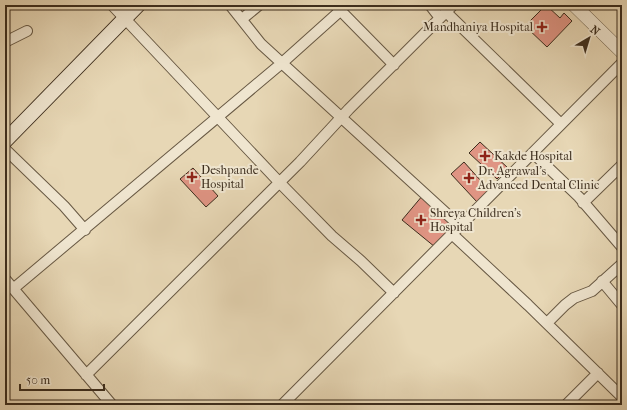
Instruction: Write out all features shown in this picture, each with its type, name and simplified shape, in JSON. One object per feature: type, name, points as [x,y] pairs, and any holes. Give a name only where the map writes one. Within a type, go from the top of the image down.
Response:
[{"type":"main road","points":[[5,141],[138,5]]},
{"type":"street","points":[[112,5],[126,18],[279,182],[332,236],[361,261],[394,293]]},
{"type":"street","points":[[230,5],[261,44],[296,78],[460,226]]},
{"type":"street","points":[[242,19],[259,5]]},
{"type":"street","points":[[430,5],[446,12],[562,124]]},
{"type":"street","points":[[574,5],[622,52]]},
{"type":"street","points":[[13,289],[282,63],[337,8],[394,65]]},
{"type":"street","points":[[86,375],[446,12]]},
{"type":"street","points":[[5,42],[27,31]]},
{"type":"street","points":[[282,405],[622,63]]},
{"type":"street","points":[[5,149],[64,206],[85,230]]},
{"type":"street","points":[[532,153],[583,203],[622,247]]},
{"type":"street","points":[[583,203],[622,165]]},
{"type":"street","points":[[452,234],[547,323],[622,397]]},
{"type":"street","points":[[547,323],[565,305],[574,298],[592,291],[622,264]]},
{"type":"street","points":[[5,279],[112,405]]},
{"type":"street","points":[[602,281],[622,305]]},
{"type":"street","points":[[566,405],[598,373]]},
{"type":"building","points":[[546,5],[560,18],[564,13],[572,21],[547,47],[525,26]]},
{"type":"building","points":[[480,142],[508,168],[497,179],[469,153]]},
{"type":"building","points":[[464,162],[489,190],[477,202],[451,174]]},
{"type":"building","points":[[193,168],[218,196],[206,207],[180,179]]},
{"type":"building","points":[[423,195],[456,222],[435,247],[402,220]]},
{"type":"place","name":"Mandhaniya Hospital","points":[[542,27]]},
{"type":"place","name":"Kakde Hospital","points":[[485,156]]},
{"type":"place","name":"Deshpande Hospital","points":[[192,177]]},
{"type":"place","name":"Dr. Agrawal's Advanced Dental Clinic","points":[[469,178]]},
{"type":"place","name":"Shreya Children's Hospital","points":[[421,220]]}]
